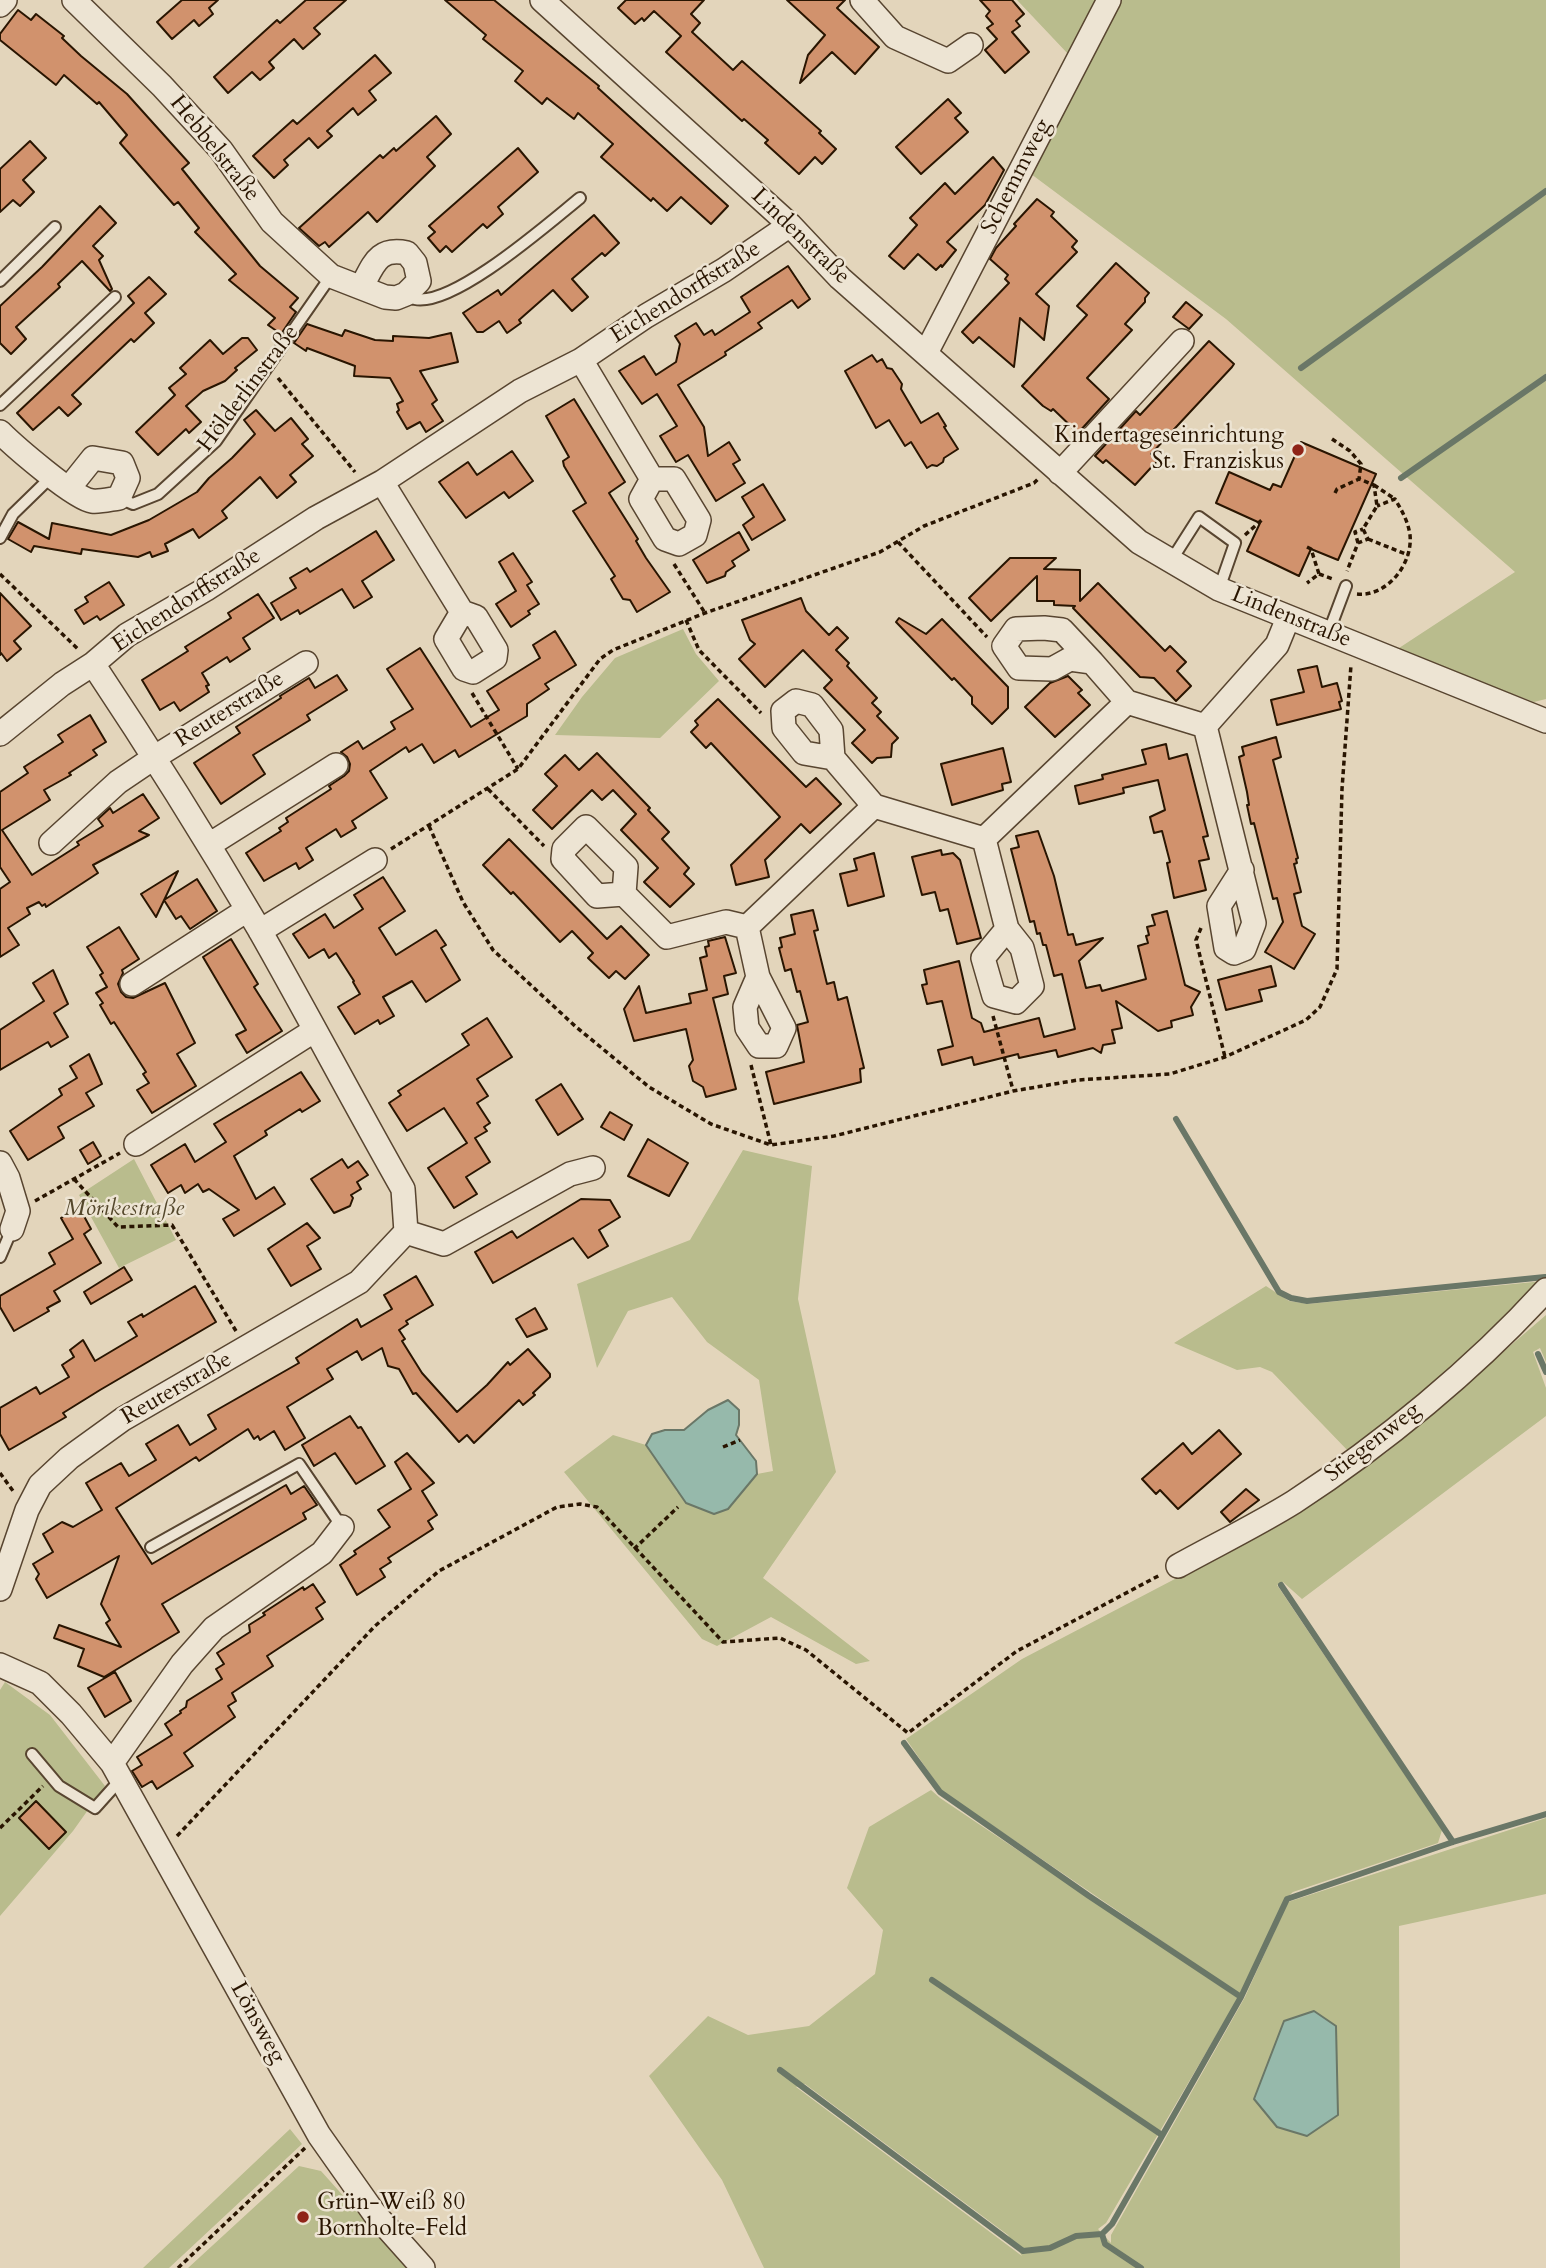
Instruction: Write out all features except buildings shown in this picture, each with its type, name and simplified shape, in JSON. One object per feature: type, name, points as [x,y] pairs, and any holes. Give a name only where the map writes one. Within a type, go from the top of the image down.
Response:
[{"type":"street","points":[[0,5],[5,0]]},
{"type":"street","name":"Hebbelstraße","points":[[74,0],[162,86],[221,150],[272,222],[331,276],[362,286],[384,297],[397,298],[406,294]]},
{"type":"street","points":[[862,0],[895,37],[948,61],[971,45]]},
{"type":"street","name":"Schemmweg","points":[[926,353],[1109,0]]},
{"type":"street","name":"Lindenstraße","points":[[550,3],[790,225],[840,278],[1139,542],[1219,589],[1546,721]]},
{"type":"street","name":"Eichendorffstraße","points":[[0,734],[127,635],[206,589],[316,518],[375,485],[520,391],[580,360],[646,316],[724,270],[790,225]]},
{"type":"street","points":[[362,286],[375,262],[383,254],[394,250],[407,253],[415,263],[419,281],[406,294]]},
{"type":"street","points":[[1056,470],[1182,341]]},
{"type":"street","points":[[580,360],[652,479]]},
{"type":"street","name":"Hölderlinstraße","points":[[0,432],[22,454],[89,501],[119,498]]},
{"type":"street","points":[[61,482],[93,458],[122,463],[128,478],[119,498]]},
{"type":"street","points":[[652,479],[674,480],[699,520],[695,535],[679,544],[665,539],[641,499],[652,479]]},
{"type":"street","points":[[375,485],[462,612],[476,617],[496,650],[495,658],[473,672],[464,669],[446,639],[462,612]]},
{"type":"street","points":[[1205,726],[1277,645],[1288,618]]},
{"type":"street","points":[[1092,662],[1070,659],[1052,669],[1019,668],[1004,646],[1016,629],[1062,630],[1092,662],[1127,702],[1205,726]]},
{"type":"street","name":"Reuterstraße","points":[[51,843],[118,782],[306,663]]},
{"type":"street","name":"Reuterstraße","points":[[0,1589],[27,1510],[43,1483],[69,1458],[122,1419],[359,1282],[406,1232],[404,1189],[260,931],[155,757],[93,664]]},
{"type":"street","points":[[833,758],[804,752],[784,728],[783,711],[796,701],[812,705],[831,730],[833,758],[874,806],[984,839]]},
{"type":"street","points":[[984,839],[1127,702]]},
{"type":"street","points":[[1205,726],[1242,870],[1254,923],[1244,949],[1234,953],[1226,948],[1219,906],[1242,870]]},
{"type":"street","points":[[209,845],[336,765]]},
{"type":"street","points":[[747,927],[874,806]]},
{"type":"street","points":[[624,894],[597,896],[562,859],[564,849],[586,827],[626,867],[624,894],[667,937],[726,922],[747,927]]},
{"type":"street","points":[[984,839],[1007,929],[1022,948],[1032,986],[1016,1002],[994,996],[983,958],[1007,929]]},
{"type":"street","points":[[260,931],[374,860]]},
{"type":"street","points":[[132,984],[247,910]]},
{"type":"street","points":[[747,927],[758,977],[784,1028],[776,1046],[759,1046],[747,1028],[745,1007],[758,977]]},
{"type":"street","points":[[136,1144],[315,1030]]},
{"type":"street","points":[[0,1163],[8,1178],[15,1220]]},
{"type":"street","points":[[406,1232],[444,1244],[570,1174],[593,1168]]},
{"type":"street","name":"Stiegenweg","points":[[1178,1566],[1291,1504],[1351,1464],[1503,1336],[1546,1290]]},
{"type":"street","points":[[117,1771],[182,1664],[214,1628],[322,1553],[342,1527]]},
{"type":"street","name":"Lönsweg","points":[[0,1665],[40,1683],[71,1714],[117,1771],[319,2135],[374,2213],[423,2268]]},
{"type":"lane","points":[[406,294],[416,300],[448,293],[506,258],[580,198]]},
{"type":"lane","points":[[0,281],[55,227]]},
{"type":"lane","name":"Hölderlinstraße","points":[[119,498],[133,504],[158,494],[216,441],[331,276]]},
{"type":"lane","points":[[0,405],[115,297]]},
{"type":"lane","points":[[0,538],[13,514],[61,482]]},
{"type":"lane","points":[[1171,561],[1199,517],[1235,543],[1219,589]]},
{"type":"lane","points":[[1328,634],[1344,584]]},
{"type":"lane","points":[[0,1257],[15,1220]]},
{"type":"lane","points":[[151,1547],[299,1464],[342,1527]]},
{"type":"lane","points":[[32,1754],[59,1786],[96,1808],[117,1771]]},
{"type":"path","points":[[268,366],[375,485]]},
{"type":"path","points":[[1332,439],[1350,451],[1361,464],[1359,479]]},
{"type":"path","points":[[374,860],[518,769],[600,659],[613,650],[705,613],[880,552],[924,526],[1034,484],[1056,470]]},
{"type":"path","points":[[1310,547],[1319,574],[1344,584],[1354,593],[1369,595],[1388,585],[1401,570],[1408,555],[1410,537],[1406,517],[1395,499],[1359,479],[1335,490]]},
{"type":"path","points":[[1374,485],[1377,506]]},
{"type":"path","points":[[1344,584],[1358,543],[1354,531],[1363,529],[1377,506],[1395,499]]},
{"type":"path","points":[[1235,543],[1264,518]]},
{"type":"path","points":[[1363,529],[1368,539],[1408,555]]},
{"type":"path","points":[[1358,543],[1368,539]]},
{"type":"path","points":[[672,542],[671,558],[705,613]]},
{"type":"path","points":[[898,542],[992,642],[1004,646]]},
{"type":"path","points":[[0,574],[93,664]]},
{"type":"path","points":[[1307,583],[1319,574]]},
{"type":"path","points":[[686,620],[699,650],[761,713],[784,728]]},
{"type":"path","points":[[429,826],[463,902],[493,950],[554,1007],[649,1087],[711,1124],[771,1145],[834,1136],[1013,1091],[1078,1080],[1170,1074],[1225,1057],[1306,1020],[1320,1007],[1337,969],[1342,789],[1352,666],[1340,660]]},
{"type":"path","points":[[464,669],[464,680],[518,769]]},
{"type":"path","points":[[488,789],[551,853],[562,859]]},
{"type":"path","points":[[1219,906],[1206,917],[1196,940],[1225,1057]]},
{"type":"path","points":[[994,996],[993,1016],[1013,1091]]},
{"type":"path","points":[[759,1046],[749,1059],[771,1145]]},
{"type":"path","points":[[15,1220],[74,1179],[136,1144]]},
{"type":"path","points":[[74,1179],[118,1227],[172,1225],[245,1348]]},
{"type":"path","points":[[723,1447],[740,1440]]},
{"type":"path","points":[[161,1853],[375,1626],[439,1571],[557,1507],[580,1504],[597,1507],[723,1642],[780,1638],[806,1650],[908,1733],[1017,1651],[1178,1566]]},
{"type":"path","points":[[635,1549],[678,1507]]},
{"type":"path","points":[[0,1828],[52,1777]]},
{"type":"path","points":[[178,2268],[319,2135]]},
{"type":"green space","points":[[1017,0],[1097,0],[1069,55]]},
{"type":"green space","points":[[1121,0],[1546,0],[1546,699],[1534,702],[1396,650],[1515,572],[1226,319],[1031,174]]},
{"type":"green space","points":[[683,629],[696,654],[719,681],[660,738],[555,735],[615,658]]},
{"type":"green space","points":[[743,1150],[812,1166],[798,1299],[836,1472],[763,1578],[870,1661],[856,1664],[771,1617],[717,1646],[702,1639],[564,1472],[613,1435],[646,1445],[677,1492],[728,1509],[757,1474],[773,1471],[759,1380],[707,1342],[672,1297],[628,1311],[597,1368],[577,1284],[690,1240]]},
{"type":"green space","name":"Mörikestraße","points":[[134,1159],[176,1240],[119,1268],[79,1195]]},
{"type":"green space","points":[[1544,1281],[1494,1333],[1350,1453],[1272,1372],[1260,1367],[1237,1370],[1174,1343],[1266,1286],[1289,1301],[1308,1304]]},
{"type":"green space","points":[[1546,1315],[1546,1362],[1540,1348],[1533,1352],[1546,1388],[1546,1416],[1302,1599],[1283,1582],[1277,1585],[1442,1830],[1438,1843],[1293,1892],[1284,1900],[1241,1995],[942,1791],[906,1739],[1022,1659],[1310,1505],[1387,1452]]},
{"type":"green space","points":[[5,1682],[50,1715],[105,1786],[73,1831],[0,1916],[0,1690]]},
{"type":"green space","points":[[931,1790],[1238,1998],[1106,2223],[1098,2229],[1111,2243],[1111,2235],[1245,1997],[1288,1902],[1546,1818],[1546,1894],[1399,1926],[1400,2268],[764,2268],[722,2180],[649,2076],[708,2016],[748,2035],[809,2026],[875,1974],[883,1930],[847,1888],[869,1827]],"holes":[[[805,2084],[1008,2235],[1022,2256],[796,2087]]]},
{"type":"green space","points":[[290,2129],[302,2144],[169,2268],[143,2268]]},
{"type":"green space","name":"Grün-Weiß 80 Bornholte-Feld","points":[[299,2166],[321,2171],[408,2268],[188,2268]]},
{"type":"shaded area","points":[[728,1400],[739,1410],[736,1435],[756,1461],[757,1474],[728,1509],[714,1514],[686,1503],[646,1445],[652,1434],[665,1430],[684,1430],[708,1410]]},
{"type":"shaded area","points":[[1314,2011],[1336,2026],[1338,2115],[1307,2136],[1277,2127],[1254,2099],[1284,2021]]},
{"type":"waterway","points":[[1301,368],[1546,191]]},
{"type":"waterway","points":[[1401,478],[1546,377]]},
{"type":"waterway","points":[[1176,1119],[1279,1292],[1291,1298],[1307,1301],[1545,1277]]},
{"type":"waterway","points":[[1538,1354],[1546,1372]]},
{"type":"waterway","points":[[1281,1585],[1453,1842]]},
{"type":"waterway","points":[[904,1743],[940,1792],[1241,1997]]},
{"type":"waterway","points":[[1141,2268],[1105,2244],[1102,2234],[1112,2224],[1241,1997],[1287,1899],[1453,1842],[1546,1814]]},
{"type":"waterway","points":[[932,1980],[1162,2135]]},
{"type":"waterway","points":[[780,2070],[1023,2251],[1050,2248],[1076,2236],[1102,2234]]},
{"type":"place","name":"Kindertageseinrichtung St. Franziskus","points":[[1298,450]]},
{"type":"place","name":"Grün-Weiß 80 Bornholte-Feld","points":[[303,2217]]}]
